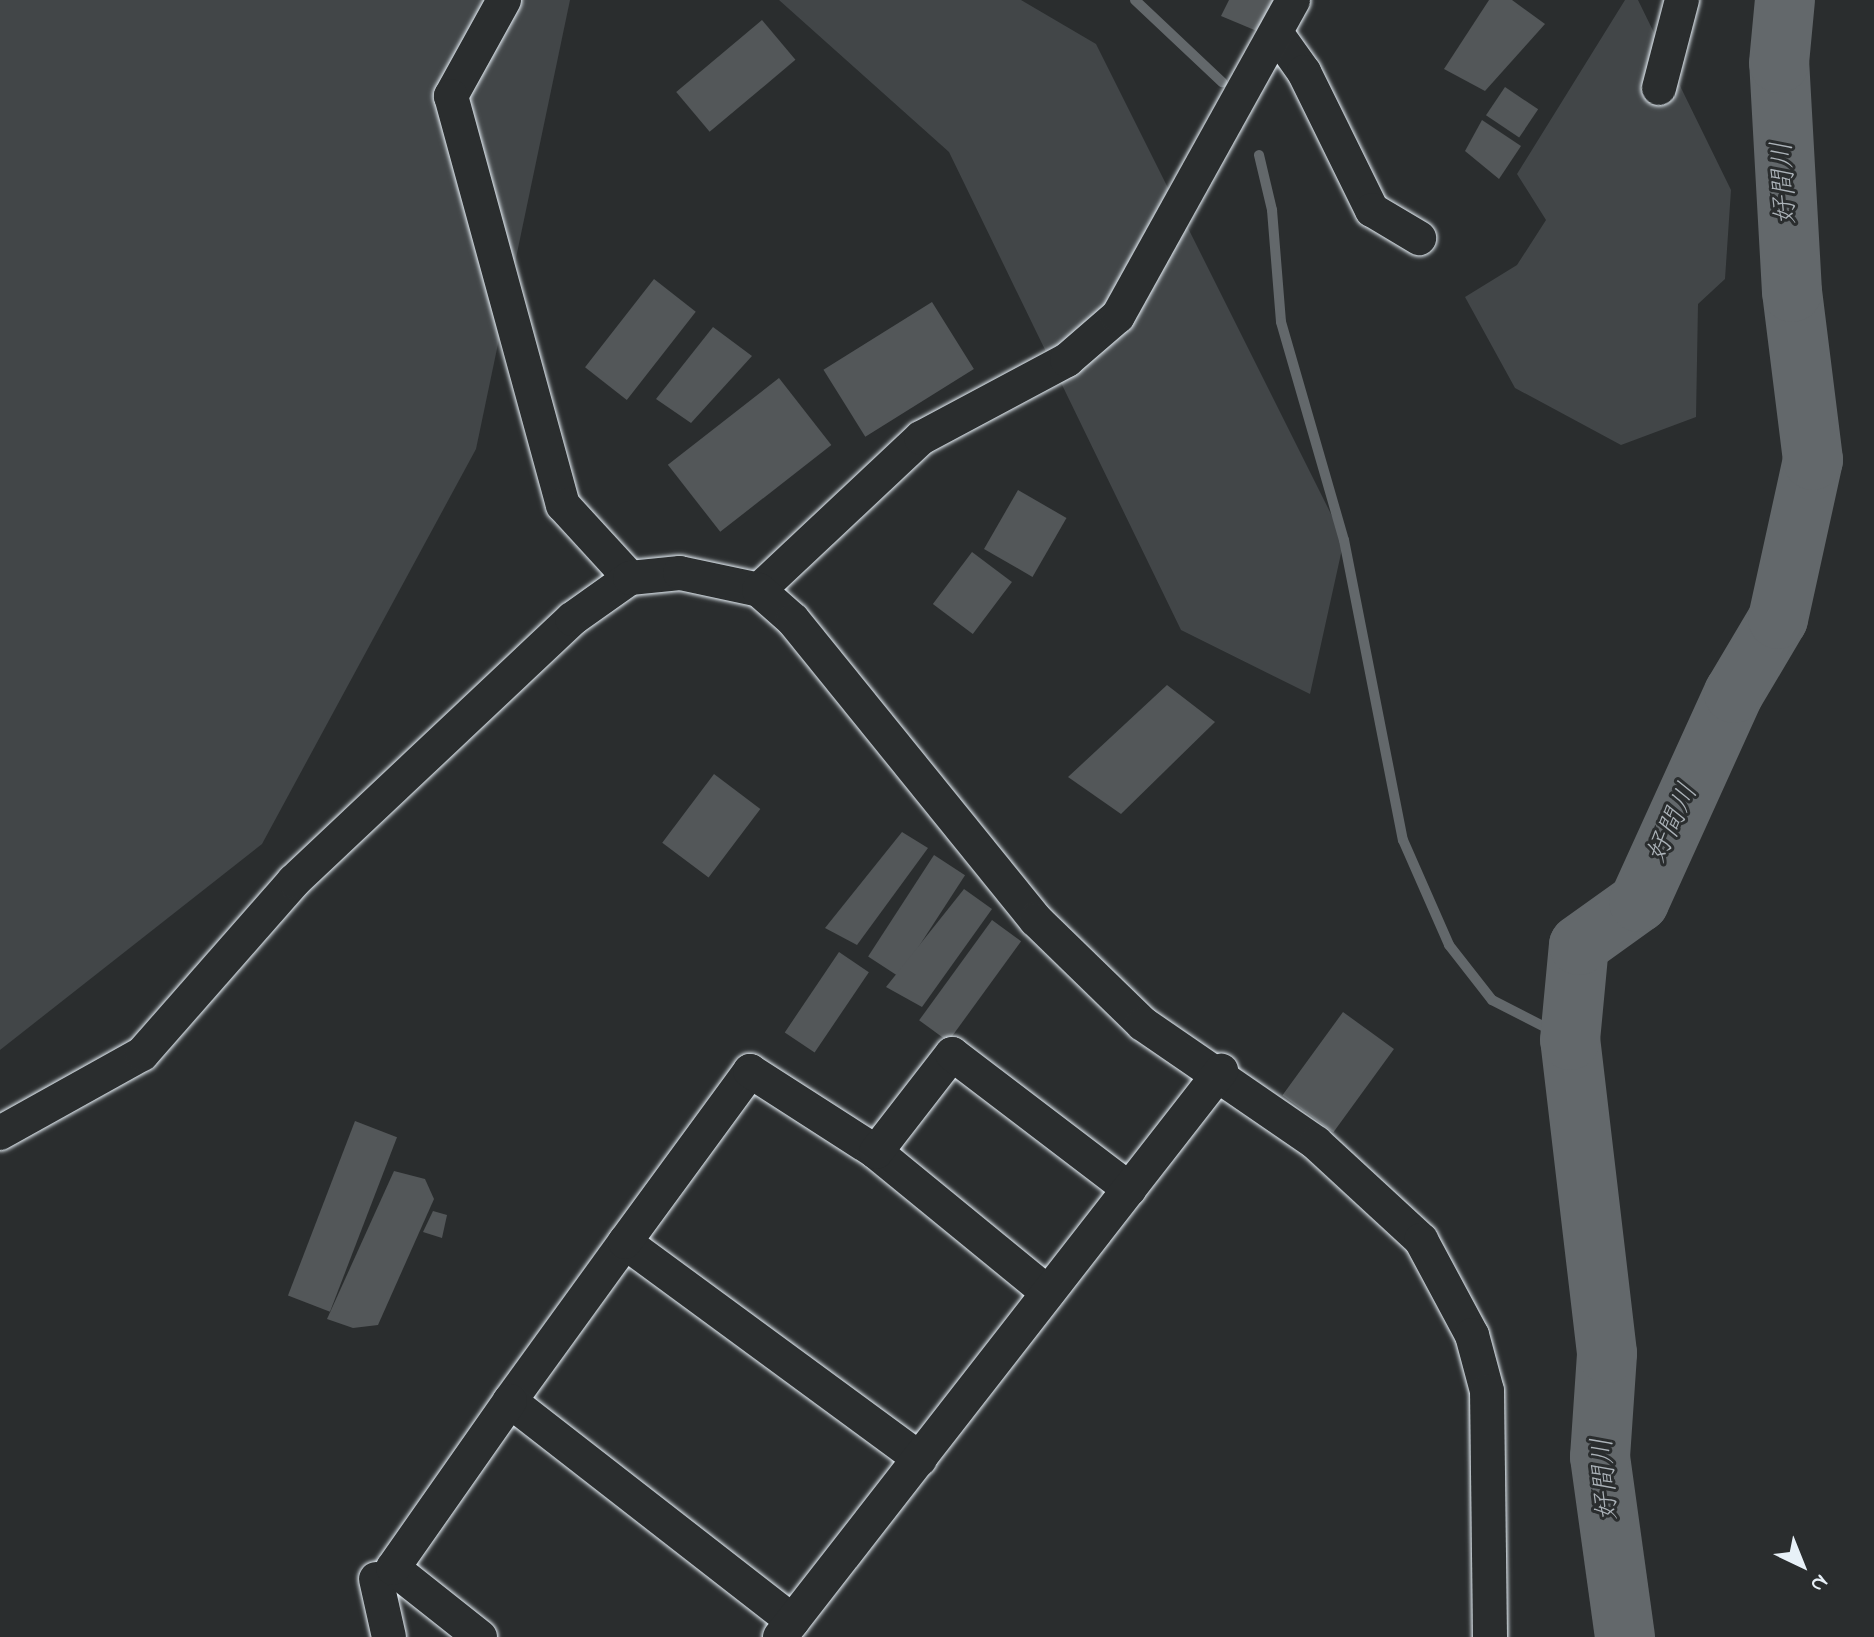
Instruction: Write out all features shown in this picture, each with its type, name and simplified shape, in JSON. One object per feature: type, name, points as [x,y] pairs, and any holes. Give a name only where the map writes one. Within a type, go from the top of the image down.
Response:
[{"type":"street","points":[[504,0],[451,96],[563,505],[630,578]]},
{"type":"street","points":[[759,590],[921,438],[1067,360],[1118,316],[1277,34],[1293,0]]},
{"type":"street","points":[[1659,88],[1682,0]]},
{"type":"street","points":[[1277,34],[1304,72],[1372,210],[1419,238]]},
{"type":"street","points":[[0,1133],[142,1054],[294,881],[572,619],[630,578],[680,573],[759,590],[793,620],[1036,920],[1143,1024],[1221,1071],[1316,1143],[1421,1240],[1453,1294],[1487,1391],[1490,1637]]},
{"type":"street","points":[[876,1152],[952,1054],[1129,1189]]},
{"type":"street","points":[[480,1637],[393,1568],[510,1401],[750,1071],[876,1152],[1048,1293]]},
{"type":"street","points":[[510,1401],[787,1629],[1221,1071]]},
{"type":"street","points":[[625,1242],[920,1459]]},
{"type":"street","points":[[376,1579],[389,1637]]},
{"type":"shaded area","points":[[0,0],[570,0],[476,449],[262,844],[0,1050]]},
{"type":"shaded area","points":[[779,0],[1021,0],[1096,44],[1344,540],[1310,694],[1181,630],[949,152]]},
{"type":"shaded area","points":[[1625,0],[1638,0],[1731,190],[1725,279],[1698,304],[1696,417],[1621,445],[1515,388],[1465,297],[1517,265],[1546,220],[1517,174]]},
{"type":"building","points":[[1229,0],[1279,0],[1264,34],[1221,16]]},
{"type":"building","points":[[1489,0],[1512,0],[1545,24],[1485,91],[1444,69]]},
{"type":"building","points":[[762,20],[795,60],[710,132],[676,92]]},
{"type":"building","points":[[1505,87],[1538,109],[1519,138],[1486,115]]},
{"type":"building","points":[[1482,120],[1521,146],[1499,179],[1465,151]]},
{"type":"building","points":[[654,279],[696,312],[627,400],[585,367]]},
{"type":"building","points":[[932,302],[974,369],[865,437],[823,370]]},
{"type":"building","points":[[713,327],[752,356],[691,423],[656,399]]},
{"type":"building","points":[[779,378],[831,445],[720,532],[668,465]]},
{"type":"building","points":[[1018,490],[1066,518],[1032,577],[984,549]]},
{"type":"building","points":[[972,552],[1012,582],[973,634],[933,604]]},
{"type":"building","points":[[1167,685],[1215,722],[1121,814],[1068,777]]},
{"type":"building","points":[[714,774],[760,809],[709,878],[662,843]]},
{"type":"building","points":[[902,832],[928,848],[857,945],[825,928]]},
{"type":"building","points":[[934,855],[965,875],[899,977],[868,956]]},
{"type":"building","points":[[964,889],[992,909],[922,1007],[886,987]]},
{"type":"building","points":[[992,920],[1021,941],[948,1041],[919,1020]]},
{"type":"building","points":[[839,952],[869,972],[815,1053],[785,1032]]},
{"type":"building","points":[[1343,1012],[1394,1049],[1333,1132],[1282,1095]]},
{"type":"building","points":[[355,1121],[397,1137],[330,1312],[288,1296]]},
{"type":"building","points":[[394,1171],[425,1179],[434,1199],[378,1325],[353,1328],[327,1319]]},
{"type":"building","points":[[433,1211],[447,1215],[442,1238],[423,1232]]},
{"type":"waterway","points":[[1135,0],[1222,82]]},
{"type":"waterway","name":"好間川","points":[[1625,1637],[1600,1457],[1607,1353],[1570,1040],[1579,945],[1639,902],[1734,693],[1778,619],[1813,460],[1792,292],[1779,63],[1785,0]]},
{"type":"waterway","points":[[1259,155],[1272,210],[1281,322],[1344,540],[1403,840],[1449,945],[1492,1000],[1570,1040]]}]
